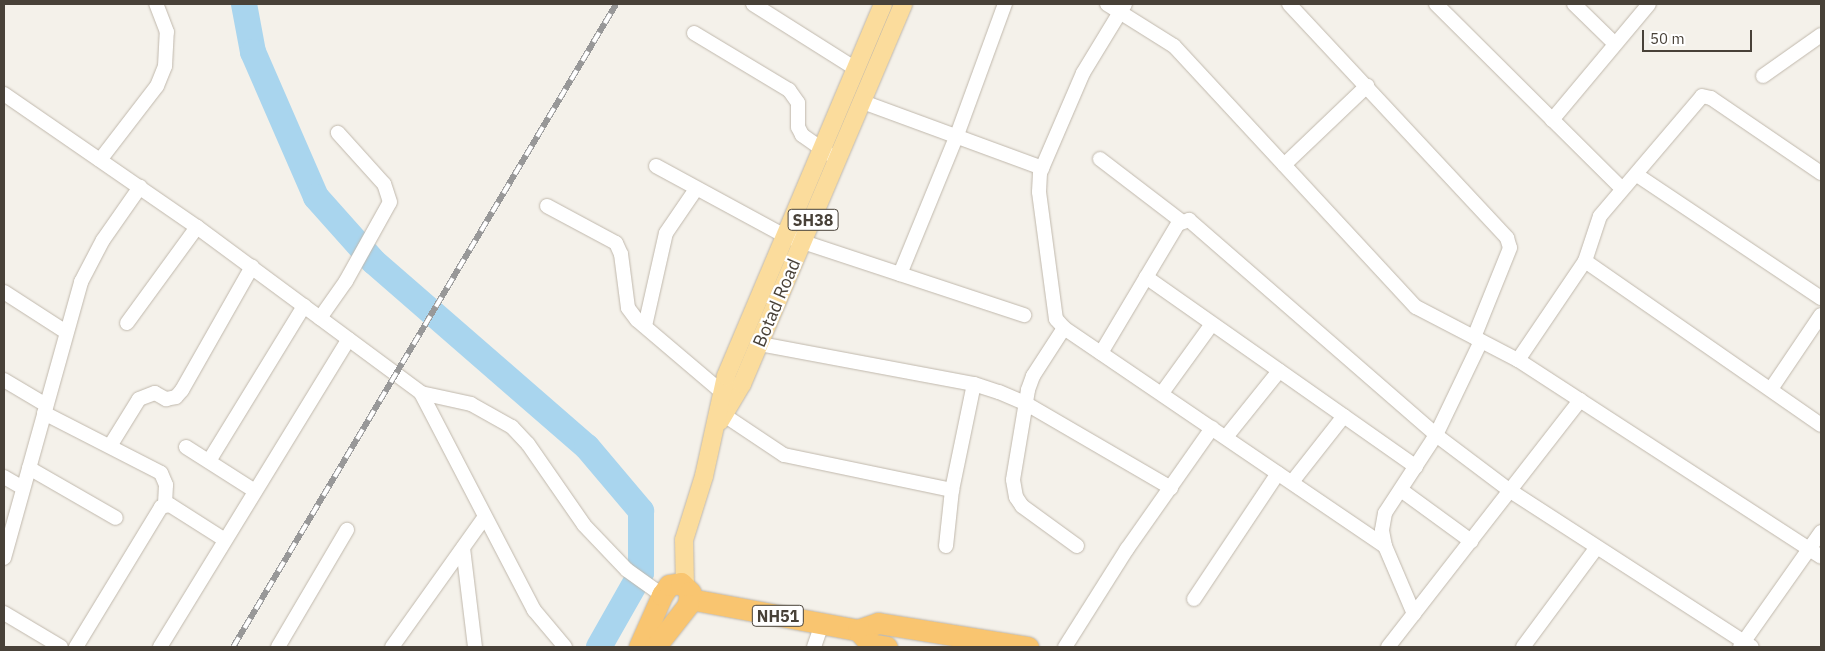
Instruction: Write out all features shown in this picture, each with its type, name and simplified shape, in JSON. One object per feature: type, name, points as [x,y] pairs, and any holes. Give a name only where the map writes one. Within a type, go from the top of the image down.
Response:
[{"type":"highway","name":"NH51","points":[[677,591],[822,624],[855,635],[870,644],[887,647]]},
{"type":"highway","points":[[650,642],[680,620],[677,591]]},
{"type":"highway","points":[[650,642],[677,591]]},
{"type":"highway","name":"NH51","points":[[855,635],[878,623],[1028,647]]},
{"type":"main road","name":"Botad Road","points":[[677,591],[684,542],[704,476],[722,392],[785,236],[823,150],[883,4]]},
{"type":"main road","name":"Botad Road","points":[[713,432],[742,384],[760,344],[840,160],[903,4]]},
{"type":"street","points":[[100,160],[157,86],[166,66],[167,32],[156,4]]},
{"type":"street","points":[[900,274],[957,135],[1005,4]]},
{"type":"street","points":[[1289,4],[1507,238],[1510,248],[1477,339],[1436,435],[1385,514],[1382,530],[1385,546],[1411,619]]},
{"type":"street","points":[[1436,4],[1622,190]]},
{"type":"street","points":[[1574,4],[1615,44]]},
{"type":"street","points":[[1552,120],[1649,4]]},
{"type":"street","points":[[761,6],[856,69]]},
{"type":"street","points":[[1385,546],[1064,328],[1056,319],[1053,308],[1039,192],[1042,168],[1082,73],[1117,6],[1174,46],[1416,307],[1518,360],[1821,557]]},
{"type":"street","points":[[694,33],[796,95],[798,127],[802,135],[840,160]]},
{"type":"street","points":[[1763,76],[1821,35]]},
{"type":"street","points":[[1284,165],[1367,86]]},
{"type":"street","points":[[4,94],[197,227],[421,393],[471,404],[512,426],[528,444],[584,525],[627,570],[677,591]]},
{"type":"street","points":[[1518,360],[1585,261],[1600,216],[1637,175],[1702,96],[1711,98],[1821,173]]},
{"type":"street","points":[[863,102],[957,135],[1042,168]]},
{"type":"street","points":[[320,318],[346,281],[386,214],[390,202],[389,193],[338,132]]},
{"type":"street","points":[[1100,159],[1181,221],[1189,220],[1436,435],[1510,490],[1745,646],[1821,532]]},
{"type":"street","points":[[656,166],[785,236],[1024,315]]},
{"type":"street","points":[[1637,175],[1821,298]]},
{"type":"street","points":[[4,558],[66,332],[86,273],[103,240],[140,187]]},
{"type":"street","points":[[644,326],[666,234],[696,189]]},
{"type":"street","points":[[547,206],[616,243],[621,254],[628,308],[644,326],[722,392]]},
{"type":"street","points":[[1101,353],[1181,221]]},
{"type":"street","points":[[127,323],[197,227]]},
{"type":"street","points":[[1585,261],[1821,425]]},
{"type":"street","points":[[110,446],[139,399],[155,393],[166,399],[176,397],[182,390],[252,267]]},
{"type":"street","points":[[1146,277],[1416,467]]},
{"type":"street","points":[[4,292],[66,332]]},
{"type":"street","points":[[209,461],[304,306]]},
{"type":"street","points":[[1771,389],[1821,315]]},
{"type":"street","points":[[1162,394],[1212,324]]},
{"type":"street","points":[[1064,328],[1033,376],[1025,403],[1013,480],[1016,497],[1022,506],[1077,546]]},
{"type":"street","points":[[160,647],[349,339]]},
{"type":"street","points":[[760,344],[974,384],[1025,403],[1171,488]]},
{"type":"street","points":[[1226,437],[1279,371]]},
{"type":"street","points":[[4,380],[45,409],[161,472],[166,485],[165,504],[156,511],[76,647]]},
{"type":"street","points":[[946,546],[952,490],[974,384]]},
{"type":"street","points":[[421,393],[484,518],[534,610],[562,643]]},
{"type":"street","points":[[1388,647],[1580,400]]},
{"type":"street","points":[[724,415],[784,454],[952,490]]},
{"type":"street","points":[[1292,482],[1344,416]]},
{"type":"street","points":[[1065,647],[1128,549],[1212,428]]},
{"type":"street","points":[[186,446],[255,492]]},
{"type":"street","points":[[29,468],[116,518]]},
{"type":"street","points":[[1194,599],[1278,473]]},
{"type":"street","points":[[4,477],[23,488]]},
{"type":"street","points":[[1401,490],[1471,541]]},
{"type":"street","points":[[165,504],[225,540]]},
{"type":"street","points":[[392,647],[484,518]]},
{"type":"street","points":[[278,647],[347,530]]},
{"type":"street","points":[[1524,647],[1598,547]]},
{"type":"street","points":[[463,548],[475,647]]},
{"type":"street","points":[[4,613],[61,647]]},
{"type":"street","points":[[814,647],[822,624]]},
{"type":"waterway","points":[[244,4],[253,52],[316,197],[374,262],[587,447],[641,511],[641,573],[599,647]]},
{"type":"railway","points":[[233,647],[616,4]]}]
